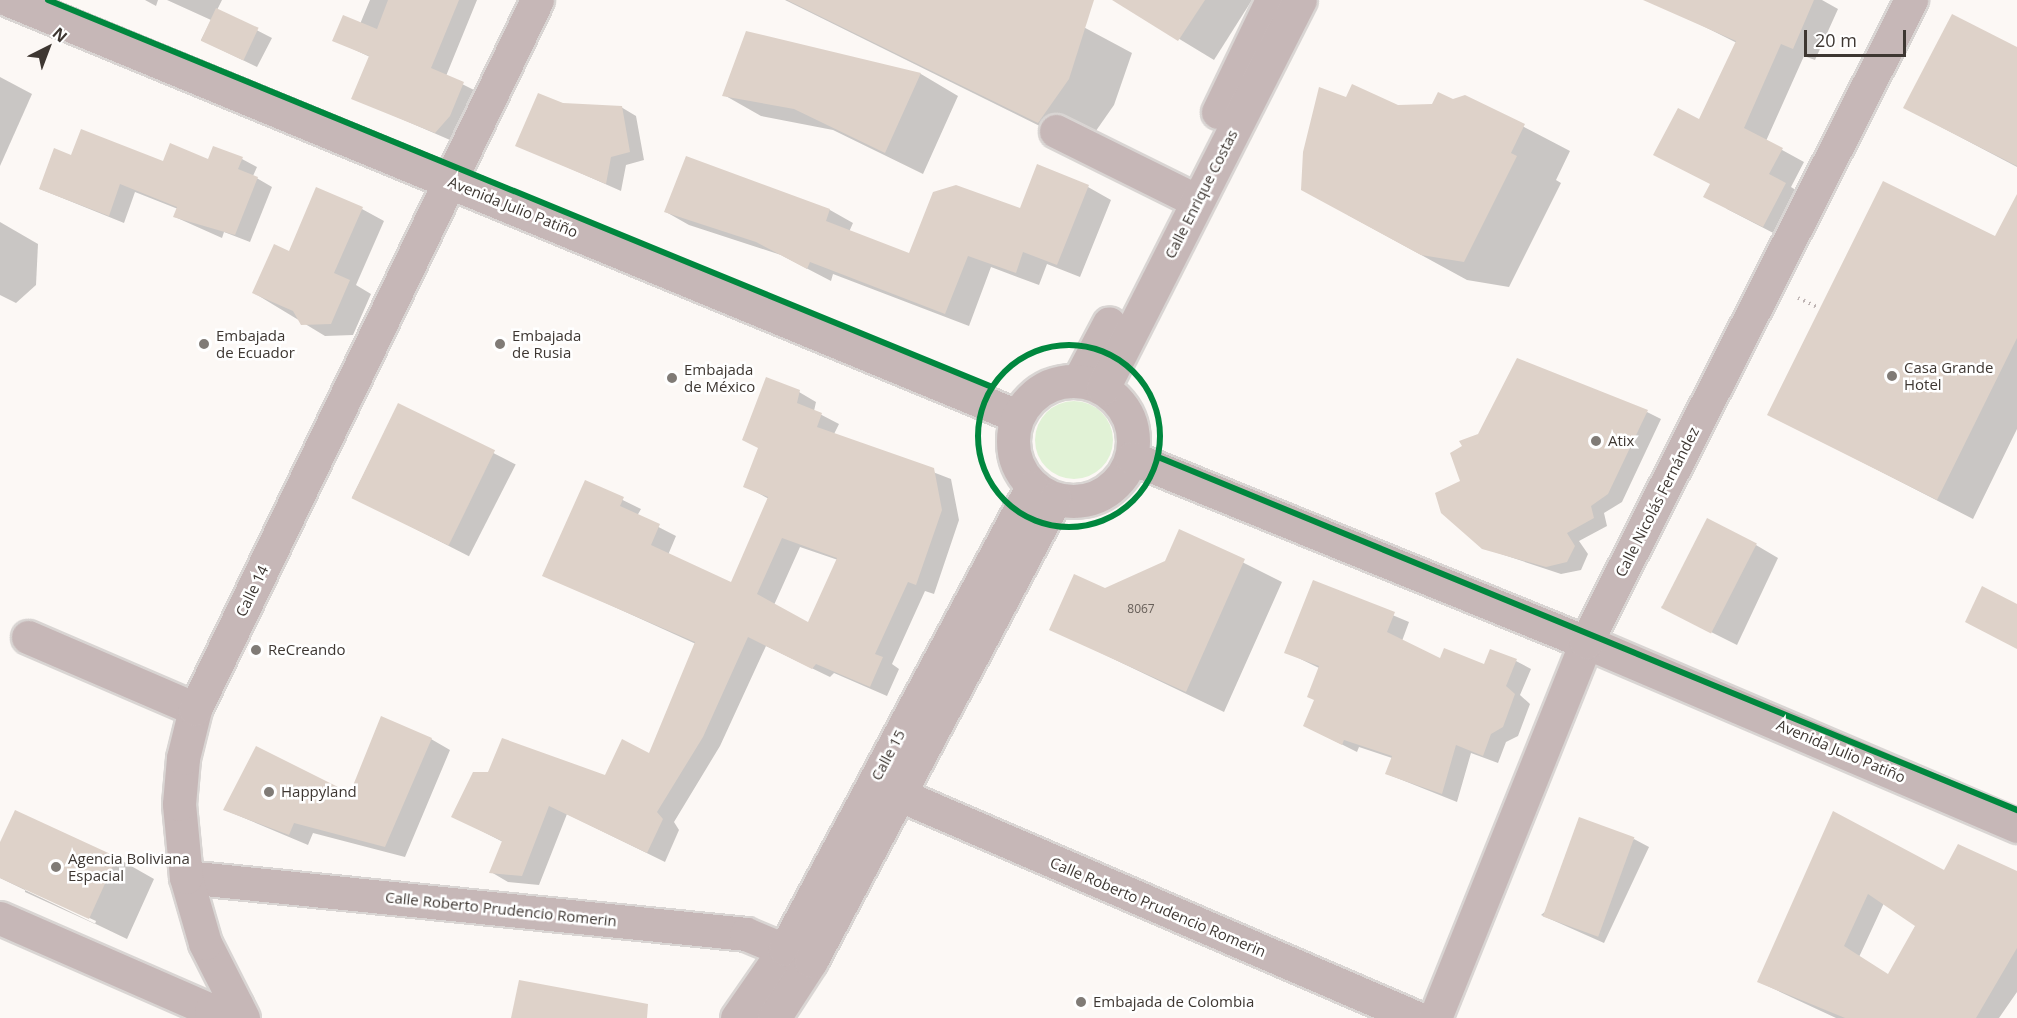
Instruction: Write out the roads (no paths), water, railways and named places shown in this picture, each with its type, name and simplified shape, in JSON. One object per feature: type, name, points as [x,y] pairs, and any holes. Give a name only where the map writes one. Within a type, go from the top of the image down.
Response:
[{"type":"street","name":"Avenida Julio Patiño","points":[[9,0],[1017,416]]},
{"type":"street","name":"Calle 14","points":[[240,1012],[205,943],[186,877],[180,804],[183,758],[195,709],[537,0]]},
{"type":"street","name":"Calle Enrique Costas","points":[[1188,196],[1272,0]]},
{"type":"street","name":"Calle Enrique Costas","points":[[1091,384],[1188,196],[1300,0]]},
{"type":"street","name":"Calle Nicolás Fernández","points":[[1435,1018],[1586,642],[1911,0]]},
{"type":"street","points":[[1056,131],[1188,196]]},
{"type":"street","points":[[1091,384],[1126,412],[1132,458],[1122,478],[1094,498],[1044,493],[1013,452],[1017,416],[1043,388],[1091,384]]},
{"type":"street","name":"Avenida Julio Patiño","points":[[1132,458],[1586,642],[2017,826]]},
{"type":"street","name":"Calle 15","points":[[737,1018],[798,955],[900,795],[1044,493]]},
{"type":"street","name":"Calle 15","points":[[774,1018],[798,955],[1044,493]]},
{"type":"street","points":[[28,637],[195,709]]},
{"type":"street","name":"Calle Roberto Prudencio Romerin","points":[[900,795],[1417,1018]]},
{"type":"street","name":"Calle Roberto Prudencio Romerin","points":[[186,877],[746,934],[798,955]]},
{"type":"street","points":[[0,918],[211,1010],[240,1012]]},
{"type":"place","name":"Embajada de Ecuador","points":[[204,344]]},
{"type":"place","name":"Embajada de Rusia","points":[[500,344]]},
{"type":"place","name":"Casa Grande Hotel","points":[[1892,376]]},
{"type":"place","name":"Embajada de México","points":[[672,378]]},
{"type":"place","name":"Atix","points":[[1596,441]]},
{"type":"place","name":"ReCreando","points":[[256,650]]},
{"type":"place","name":"Happyland","points":[[269,792]]},
{"type":"place","name":"Agencia Boliviana Espacial","points":[[56,867]]},
{"type":"place","name":"Embajada de Colombia","points":[[1081,1002]]}]
